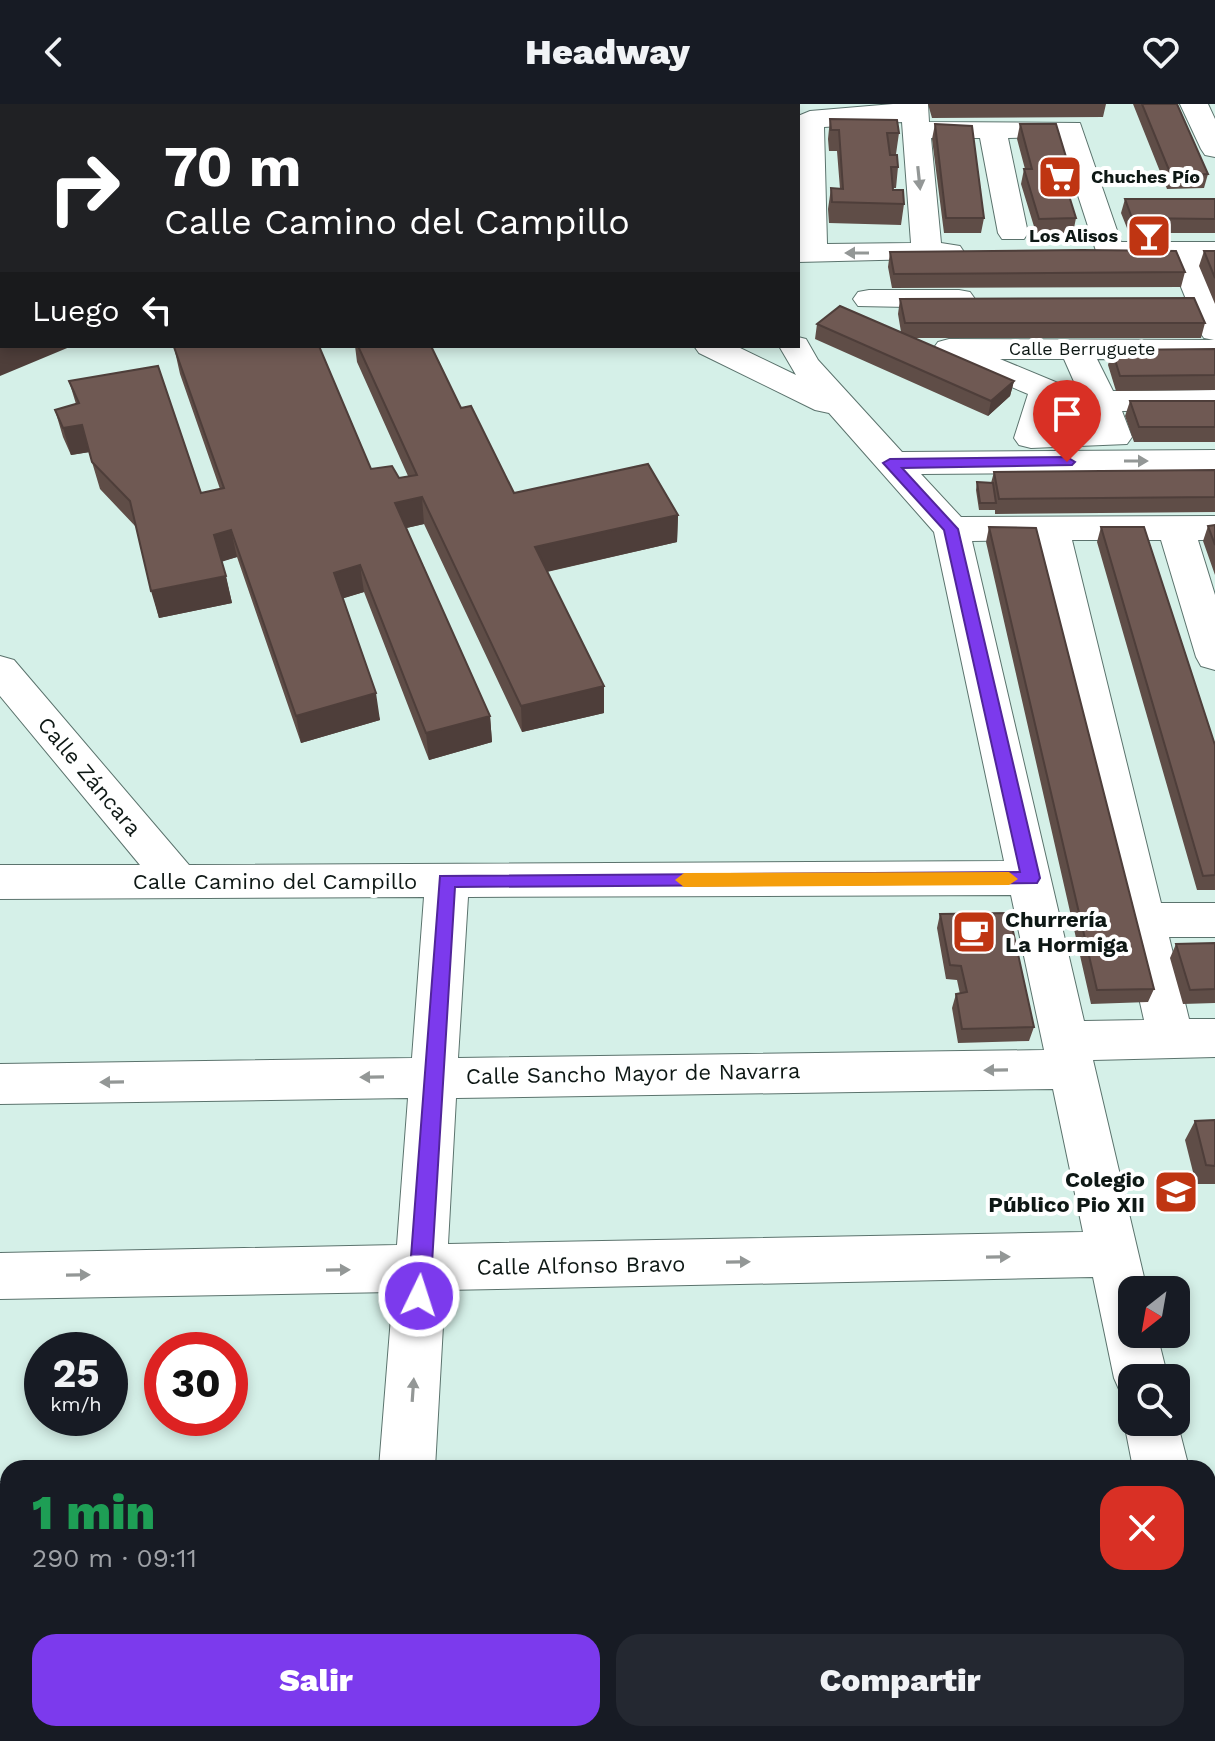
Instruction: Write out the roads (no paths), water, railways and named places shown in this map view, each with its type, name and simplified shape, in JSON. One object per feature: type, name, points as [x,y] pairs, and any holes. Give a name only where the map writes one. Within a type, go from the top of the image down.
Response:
[{"type":"street","points":[[1194,104],[1215,149]]},
{"type":"street","points":[[992,130],[1023,242],[980,252],[805,253],[804,186],[810,119],[909,113],[992,130],[1070,129],[1094,252],[1215,251]]},
{"type":"street","points":[[909,113],[927,252]]},
{"type":"street","points":[[1182,251],[1215,331]]},
{"type":"street","points":[[869,299],[996,299]]},
{"type":"street","points":[[1170,300],[1202,300]]},
{"type":"street","points":[[714,348],[853,417]]},
{"type":"street","points":[[796,348],[804,364],[951,529],[1138,1364]]},
{"type":"street","name":"Calle Berruguete","points":[[1102,401],[1115,437],[1031,438],[1046,390],[949,349],[1215,350]]},
{"type":"street","points":[[1075,349],[1102,401],[1215,400]]},
{"type":"street","points":[[890,463],[1215,461]]},
{"type":"street","points":[[1051,528],[1143,920],[1193,1038]]},
{"type":"street","points":[[1176,528],[1215,657]]},
{"type":"street","points":[[951,529],[1215,528]]},
{"type":"street","name":"Calle Záncara","points":[[0,670],[179,882]]},
{"type":"street","name":"Calle Camino del Campillo","points":[[0,882],[1031,878]]},
{"type":"street","points":[[408,1460],[447,881]]},
{"type":"street","points":[[1143,920],[1215,920]]},
{"type":"street","name":"Calle Sancho Mayor de Navarra","points":[[0,1084],[434,1075],[1071,1055],[1193,1038]]},
{"type":"street","name":"Calle Alfonso Bravo","points":[[0,1276],[1114,1254]]},
{"type":"street","points":[[1154,1436],[1159,1460]]},
{"type":"place","name":"Chuches Pío","points":[[1060,177]]},
{"type":"place","name":"Los Alisos","points":[[1149,236]]},
{"type":"place","name":"Churrería La Hormiga","points":[[974,932]]},
{"type":"place","name":"Colegio Público Pio XII","points":[[1176,1192]]}]
